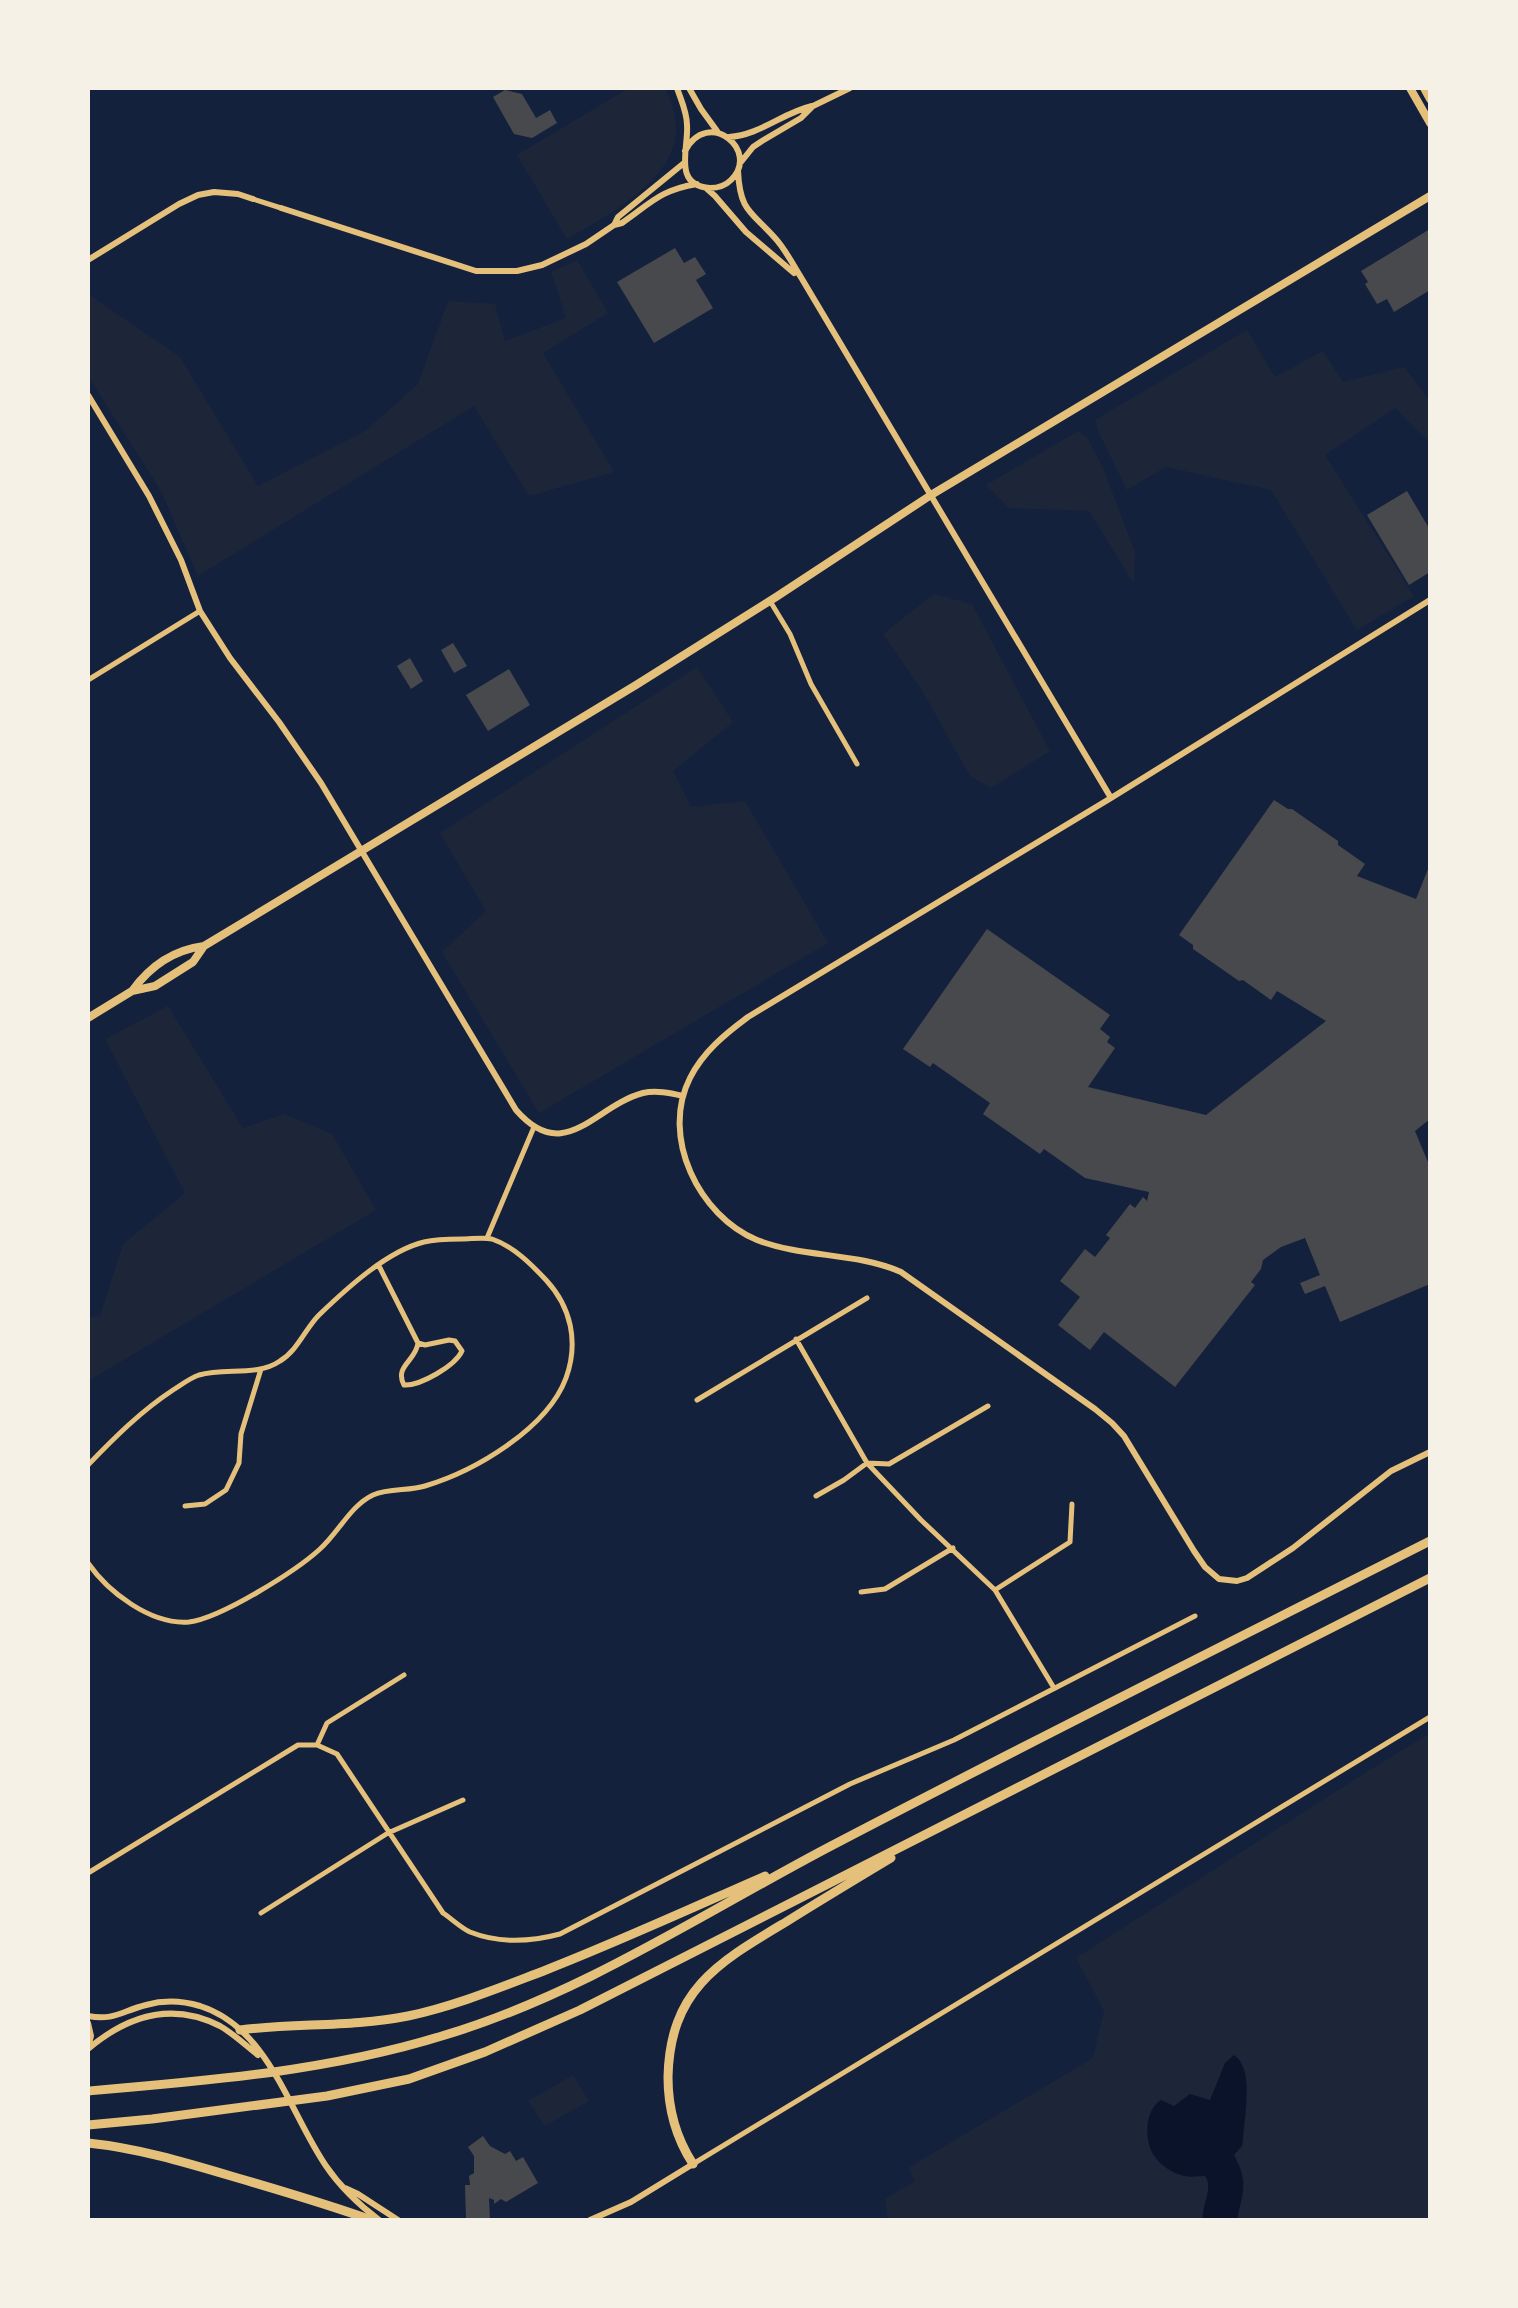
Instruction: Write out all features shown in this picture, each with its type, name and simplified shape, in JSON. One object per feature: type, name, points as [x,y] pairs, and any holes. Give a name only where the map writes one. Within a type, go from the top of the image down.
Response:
[{"type":"highway","points":[[88,2090],[310,2066],[418,2044],[544,1998],[1430,1538]]},
{"type":"highway","points":[[88,2126],[328,2096],[409,2080],[486,2052],[1430,1579]]},
{"type":"highway","points":[[693,2164],[675,2126],[668,2083],[675,2030],[696,1988],[712,1970],[742,1948],[958,1818]]},
{"type":"highway","points":[[240,2030],[348,2024],[436,2009],[553,1967],[831,1846]]},
{"type":"highway","points":[[88,2143],[176,2160],[317,2200],[370,2220]]},
{"type":"main road","points":[[1410,88],[1430,123]]},
{"type":"main road","points":[[1424,88],[1430,99]]},
{"type":"main road","points":[[88,1018],[132,990],[146,972],[184,949],[204,946],[362,851],[770,600],[931,495],[1430,196]]},
{"type":"main road","points":[[132,990],[156,986],[193,962],[204,946]]},
{"type":"street","points":[[678,88],[687,122],[686,172],[715,196],[746,232],[802,278]]},
{"type":"street","points":[[689,88],[718,132],[738,149],[740,192],[746,210],[777,240],[802,278],[1111,798]]},
{"type":"street","points":[[729,138],[756,132],[795,110],[850,88]]},
{"type":"street","points":[[88,260],[179,204],[198,195],[226,193],[476,270],[517,271],[542,265],[586,244],[662,193],[678,187],[724,185],[752,148],[801,118],[813,106]]},
{"type":"street","points":[[685,151],[702,134],[718,132]]},
{"type":"street","points":[[614,225],[618,217],[684,163]]},
{"type":"street","points":[[88,394],[149,496],[181,560],[200,610],[230,658],[311,767],[516,1110],[534,1127],[565,1134],[642,1094],[683,1096]]},
{"type":"street","points":[[770,600],[790,634],[811,684],[857,764]]},
{"type":"street","points":[[1430,600],[748,1017],[711,1049],[689,1080],[680,1113],[689,1168],[712,1207],[730,1223],[756,1240],[878,1263],[901,1272],[1095,1409],[1124,1436],[1194,1551],[1218,1580],[1247,1578],[1293,1548],[1392,1471],[1430,1452]]},
{"type":"street","points":[[88,680],[200,610]]},
{"type":"street","points":[[488,1238],[534,1127]]},
{"type":"street","points":[[88,1465],[122,1430],[196,1376],[261,1369],[280,1362],[347,1289],[397,1253],[424,1242],[488,1238],[523,1257],[564,1302],[570,1322],[570,1362],[565,1380],[543,1415],[504,1447],[444,1480],[373,1495],[355,1508],[332,1538],[274,1583],[188,1622],[141,1611],[103,1582],[88,1563]]},
{"type":"street","points":[[379,1266],[418,1343],[414,1356],[400,1371],[404,1385],[416,1385],[461,1356],[455,1341],[418,1343]]},
{"type":"street","points":[[697,1400],[867,1298]]},
{"type":"street","points":[[796,1339],[867,1463],[995,1590],[1054,1688]]},
{"type":"street","points":[[185,1506],[205,1504],[226,1490],[239,1464],[241,1434],[261,1369]]},
{"type":"street","points":[[816,1496],[867,1463],[889,1464],[988,1406]]},
{"type":"street","points":[[995,1590],[1070,1542],[1072,1504]]},
{"type":"street","points":[[861,1592],[885,1589],[952,1548]]},
{"type":"street","points":[[88,1872],[298,1745],[317,1745],[337,1754],[443,1913],[468,1931],[494,1938],[536,1940],[560,1934],[850,1784],[954,1740],[1195,1616]]},
{"type":"street","points":[[317,1745],[327,1722],[404,1675]]},
{"type":"street","points":[[590,2220],[632,2202],[1430,1717]]},
{"type":"street","points":[[261,1913],[388,1833],[462,1800]]},
{"type":"street","points":[[88,2016],[106,2018],[144,2005],[181,2002],[202,2007],[240,2030],[266,2062],[324,2162],[353,2201],[379,2220]]},
{"type":"street","points":[[88,2048],[111,2030],[137,2018],[188,2014],[231,2033],[266,2062]]},
{"type":"street","points":[[88,2023],[88,2048]]},
{"type":"street","points":[[344,2188],[398,2220]]},
{"type":"shaded area","points":[[629,88],[665,88],[676,121],[672,151],[663,167],[635,196],[567,239],[517,155]]},
{"type":"shaded area","points":[[577,260],[608,313],[543,353],[614,472],[529,496],[474,406],[198,576],[161,491],[88,376],[88,294],[180,357],[258,486],[365,431],[418,384],[448,301],[495,304],[505,341],[566,318],[551,272]]},
{"type":"shaded area","points":[[1247,330],[1275,377],[1323,351],[1343,382],[1404,367],[1430,401],[1430,443],[1395,408],[1325,455],[1414,596],[1357,630],[1271,490],[1166,467],[1127,490],[1098,431],[1095,420]]},
{"type":"shaded area","points":[[1078,431],[1087,437],[1103,468],[1135,552],[1134,584],[1089,511],[1009,508],[986,485]]},
{"type":"shaded area","points":[[934,594],[972,604],[1050,751],[991,788],[970,776],[923,692],[883,634]]},
{"type":"shaded area","points":[[697,667],[733,722],[673,771],[691,807],[745,801],[828,943],[539,1113],[442,952],[486,911],[440,833]]},
{"type":"shaded area","points":[[168,1006],[243,1128],[284,1114],[332,1134],[376,1210],[88,1381],[88,1317],[100,1316],[123,1244],[185,1193],[105,1039]]},
{"type":"shaded area","points":[[1430,1733],[1430,2220],[888,2220],[885,2199],[915,2181],[908,2168],[1093,2058],[1104,2011],[1076,1958]]},
{"type":"shaded area","points":[[1234,2055],[1246,2082],[1243,2141],[1234,2155],[1242,2173],[1243,2194],[1237,2220],[1203,2220],[1208,2186],[1205,2176],[1178,2174],[1157,2160],[1149,2143],[1149,2118],[1161,2100],[1174,2106],[1190,2094],[1210,2100],[1225,2063]]},
{"type":"shaded area","points":[[573,2075],[589,2101],[545,2126],[528,2101]]},
{"type":"building","points":[[505,90],[522,94],[536,118],[550,110],[557,123],[532,138],[514,134],[493,97]]},
{"type":"building","points":[[1430,229],[1430,290],[1394,312],[1387,299],[1377,304],[1361,271]]},
{"type":"building","points":[[675,248],[684,263],[695,257],[706,274],[696,280],[713,308],[654,343],[617,282]]},
{"type":"building","points":[[1407,491],[1430,530],[1430,572],[1409,585],[1367,515]]},
{"type":"building","points":[[453,643],[467,666],[454,673],[441,650]]},
{"type":"building","points":[[410,658],[423,681],[411,689],[397,666]]},
{"type":"building","points":[[509,669],[530,705],[488,731],[466,695]]},
{"type":"building","points":[[1274,800],[1338,841],[1338,845],[1365,864],[1357,876],[1416,899],[1430,864],[1430,1119],[1415,1131],[1430,1167],[1430,1284],[1340,1322],[1325,1286],[1305,1294],[1300,1283],[1320,1275],[1305,1238],[1281,1247],[1263,1260],[1251,1282],[1255,1285],[1175,1387],[1104,1332],[1090,1350],[1058,1325],[1080,1297],[1060,1281],[1085,1249],[1095,1257],[1130,1204],[1135,1208],[1143,1197],[1147,1201],[1149,1192],[1085,1178],[1044,1149],[1040,1154],[983,1114],[990,1103],[933,1063],[930,1067],[903,1049],[987,929],[1110,1015],[1100,1029],[1115,1048],[1088,1087],[1206,1115],[1326,1021],[1277,991],[1271,1000],[1193,949],[1179,935]]},
{"type":"building","points":[[483,2136],[490,2146],[505,2154],[510,2151],[516,2161],[523,2157],[538,2183],[506,2202],[501,2199],[494,2204],[489,2198],[490,2220],[466,2220],[465,2185],[470,2185],[469,2176],[474,2173],[474,2156],[468,2147]]}]
